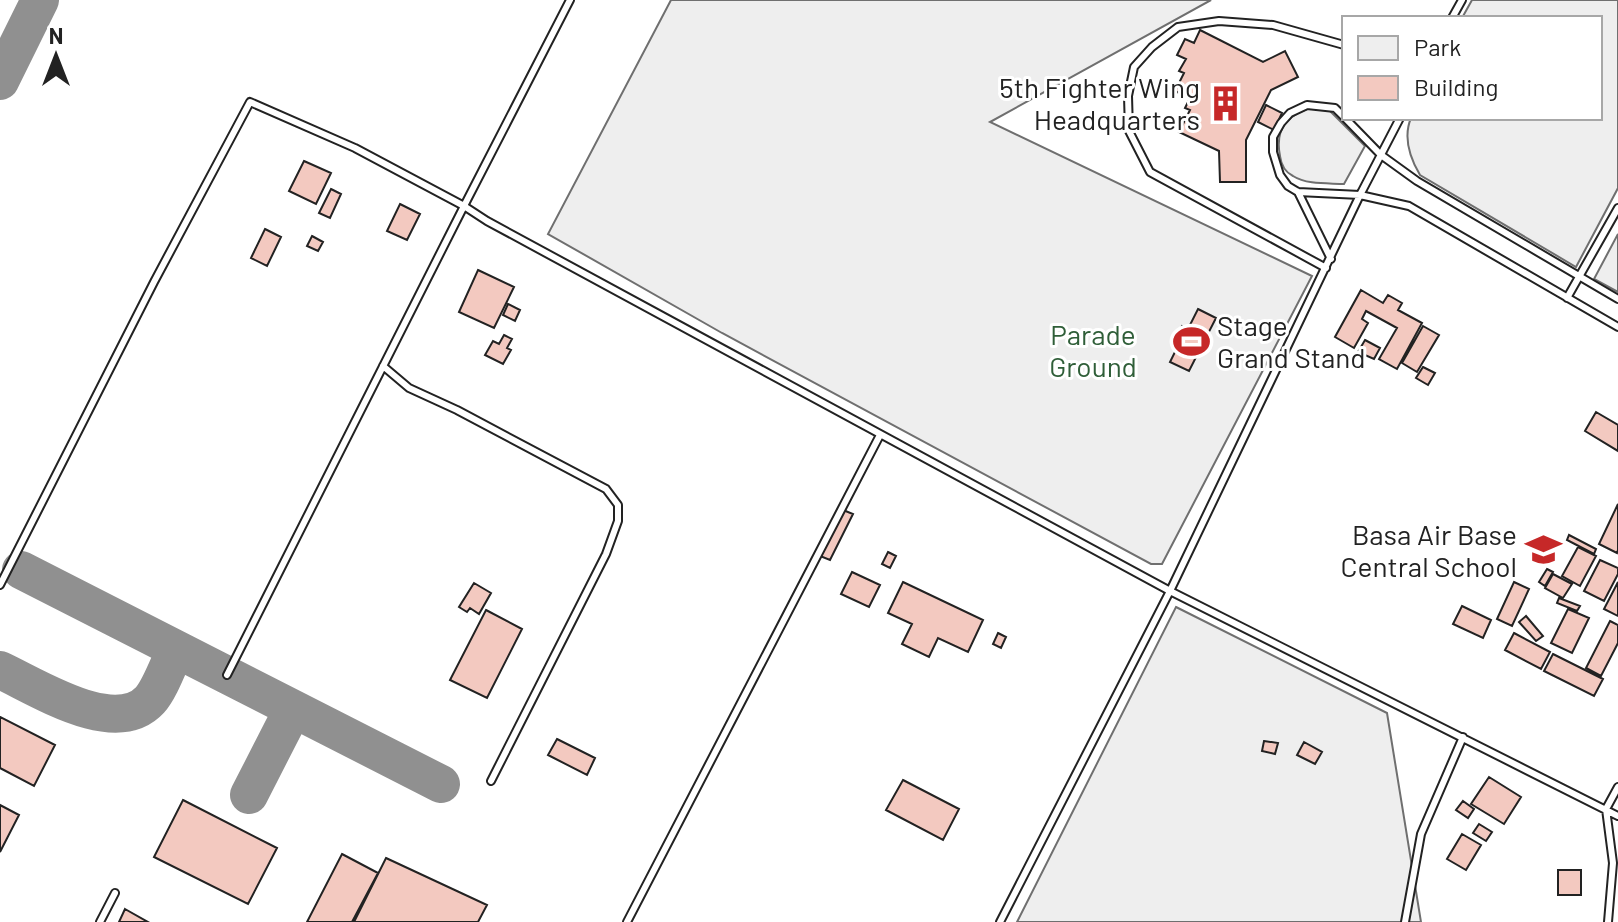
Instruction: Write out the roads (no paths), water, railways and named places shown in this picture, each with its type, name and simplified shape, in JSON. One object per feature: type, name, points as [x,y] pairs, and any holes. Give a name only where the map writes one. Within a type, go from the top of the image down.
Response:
[{"type":"lane","points":[[227,675],[570,0]]},
{"type":"lane","points":[[1326,268],[1150,172],[1129,131],[1128,96],[1134,67],[1152,47],[1178,27],[1219,21],[1273,25],[1342,44]]},
{"type":"lane","points":[[0,585],[250,102],[355,148],[1170,591],[1618,816]]},
{"type":"lane","points":[[1342,106],[1335,108],[1307,105],[1290,113],[1273,137],[1273,152],[1280,175],[1288,186],[1298,192],[1360,195],[1409,206],[1618,327]]},
{"type":"lane","points":[[1335,108],[1342,114]]},
{"type":"lane","points":[[1348,120],[1381,155],[1417,181],[1618,299]]},
{"type":"lane","points":[[1000,922],[1170,591],[1399,120]]},
{"type":"lane","points":[[1298,192],[1331,259]]},
{"type":"lane","points":[[1567,298],[1618,208]]},
{"type":"lane","points":[[383,366],[409,388],[606,489],[618,505],[618,521],[606,554],[491,781]]},
{"type":"lane","points":[[627,922],[880,435]]},
{"type":"lane","points":[[1405,922],[1421,834],[1463,737]]},
{"type":"lane","points":[[1608,922],[1613,863],[1606,809],[1618,787]]},
{"type":"lane","points":[[100,922],[115,893]]},
{"type":"place","name":"5th Fighter Wing Headquarters","points":[[1226,103]]},
{"type":"place","name":"Stage Grand Stand","points":[[1191,341]]},
{"type":"place","name":"Basa Air Base Central School","points":[[1543,550]]},
{"type":"park label","name":"Parade Ground","points":[[1093,350]]}]
